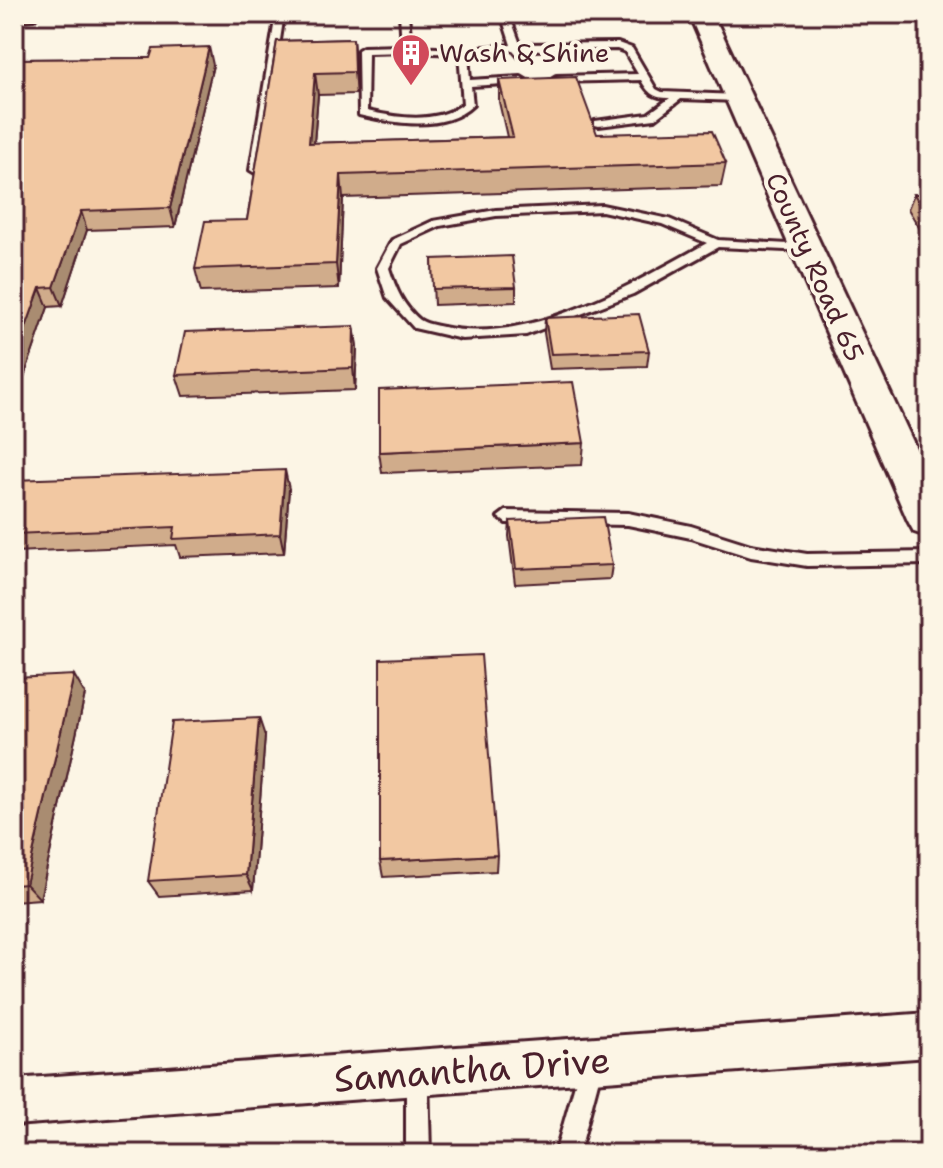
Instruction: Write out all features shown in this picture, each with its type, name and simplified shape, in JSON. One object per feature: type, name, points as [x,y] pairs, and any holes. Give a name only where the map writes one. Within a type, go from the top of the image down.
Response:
[{"type":"main road","points":[[14,14],[26,14]]},
{"type":"street","name":"County Road 65","points":[[701,14],[929,521]]},
{"type":"street","name":"Samantha Drive","points":[[14,1102],[929,1035]]},
{"type":"lane","points":[[252,189],[280,14]]},
{"type":"lane","points":[[404,14],[407,49]]},
{"type":"lane","points":[[505,14],[518,51]]},
{"type":"lane","points":[[463,52],[468,105],[462,112],[448,117],[386,119],[362,113],[363,50],[463,52],[578,50],[618,46],[629,50],[652,91],[677,98],[738,98]]},
{"type":"lane","points":[[589,67],[597,78]]},
{"type":"lane","points":[[559,68],[566,79]]},
{"type":"lane","points":[[467,83],[531,80],[527,70]]},
{"type":"lane","points":[[543,80],[644,77]]},
{"type":"lane","points":[[599,123],[651,117],[677,98]]},
{"type":"lane","points":[[716,243],[629,291],[521,332],[462,335],[418,325],[393,298],[383,268],[396,242],[437,223],[496,213],[602,208],[665,221],[716,243],[806,248]]},
{"type":"lane","points":[[506,517],[628,519],[691,532],[751,551],[807,560],[929,558]]},
{"type":"lane","points":[[567,1154],[593,1060]]},
{"type":"lane","points":[[417,1073],[418,1154]]},
{"type":"building","points":[[353,39],[354,72],[315,73],[309,143],[513,137],[499,80],[576,77],[597,134],[712,131],[726,163],[341,175],[336,264],[195,269],[205,221],[247,220],[277,41]]},
{"type":"building","points":[[209,47],[170,208],[81,211],[54,287],[40,288],[14,361],[14,59],[150,58],[153,49]]},
{"type":"building","points":[[914,194],[929,194],[929,219]]},
{"type":"building","points":[[512,256],[516,287],[433,289],[432,259]]},
{"type":"building","points":[[639,314],[649,351],[551,354],[545,318]]},
{"type":"building","points":[[354,326],[353,368],[176,375],[185,332]]},
{"type":"building","points":[[573,382],[584,443],[379,452],[379,390]]},
{"type":"building","points":[[285,470],[280,534],[173,539],[175,527],[14,534],[14,480]]},
{"type":"building","points":[[603,517],[612,565],[516,569],[510,521]]},
{"type":"building","points":[[481,655],[497,855],[380,861],[380,659]]},
{"type":"building","points":[[74,675],[26,884],[14,885],[14,678]]},
{"type":"building","points":[[259,718],[246,875],[148,881],[172,722]]},
{"type":"place","name":"Wash & Shine","points":[[411,87]]}]
